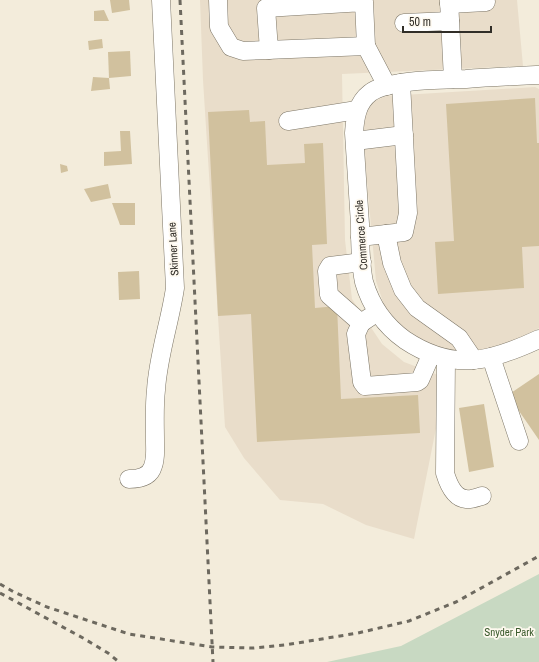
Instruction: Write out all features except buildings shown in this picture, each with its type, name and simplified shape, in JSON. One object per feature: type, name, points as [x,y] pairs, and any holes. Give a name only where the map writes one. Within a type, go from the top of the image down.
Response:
[{"type":"street","name":"Skinner Lane","points":[[129,479],[143,478],[153,467],[155,456],[155,391],[175,288],[161,0]]},
{"type":"street","points":[[218,0],[220,27],[230,47],[243,51],[366,46]]},
{"type":"street","points":[[404,23],[449,8],[486,2],[486,0]]},
{"type":"street","points":[[269,50],[266,8],[364,2],[366,46],[394,84],[404,135],[408,213],[404,232],[360,237]]},
{"type":"street","points":[[449,8],[453,79]]},
{"type":"street","points":[[288,121],[357,110],[363,100],[371,92],[394,84],[453,79],[539,75]]},
{"type":"street","name":"Commerce Circle","points":[[357,110],[355,119],[355,141],[362,262],[364,280],[369,296],[377,312],[399,335],[419,349],[438,357],[460,360],[483,358],[516,350],[539,339]]},
{"type":"street","points":[[355,141],[404,135]]},
{"type":"street","points":[[386,234],[392,263],[403,290],[417,308],[459,338],[483,358],[519,441]]},
{"type":"street","points":[[361,323],[329,295],[327,272],[330,266],[362,262]]},
{"type":"street","points":[[377,312],[361,323],[356,334],[362,382],[365,386],[417,382],[438,357]]},
{"type":"street","points":[[438,357],[445,473],[448,483],[456,494],[466,499],[482,496]]},
{"type":"shaded area","points":[[200,0],[517,0],[523,66],[342,74],[345,240],[352,299],[382,344],[404,362],[446,378],[414,539],[366,525],[323,504],[280,500],[244,458],[225,427],[203,80]]},
{"type":"shaded area","points":[[535,87],[539,89],[539,328],[519,339],[485,350],[445,350],[409,334],[385,308],[376,281],[363,137],[365,116],[373,102],[386,96]]},
{"type":"green space","name":"Snyder Park","points":[[539,574],[539,662],[327,662],[401,646]]},
{"type":"railway","points":[[180,0],[213,662]]},
{"type":"railway","points":[[0,584],[47,607],[129,634],[212,647],[254,648],[285,645],[358,633],[409,621],[456,602],[539,556]]},
{"type":"railway","points":[[0,593],[83,638],[108,653],[119,662]]}]
